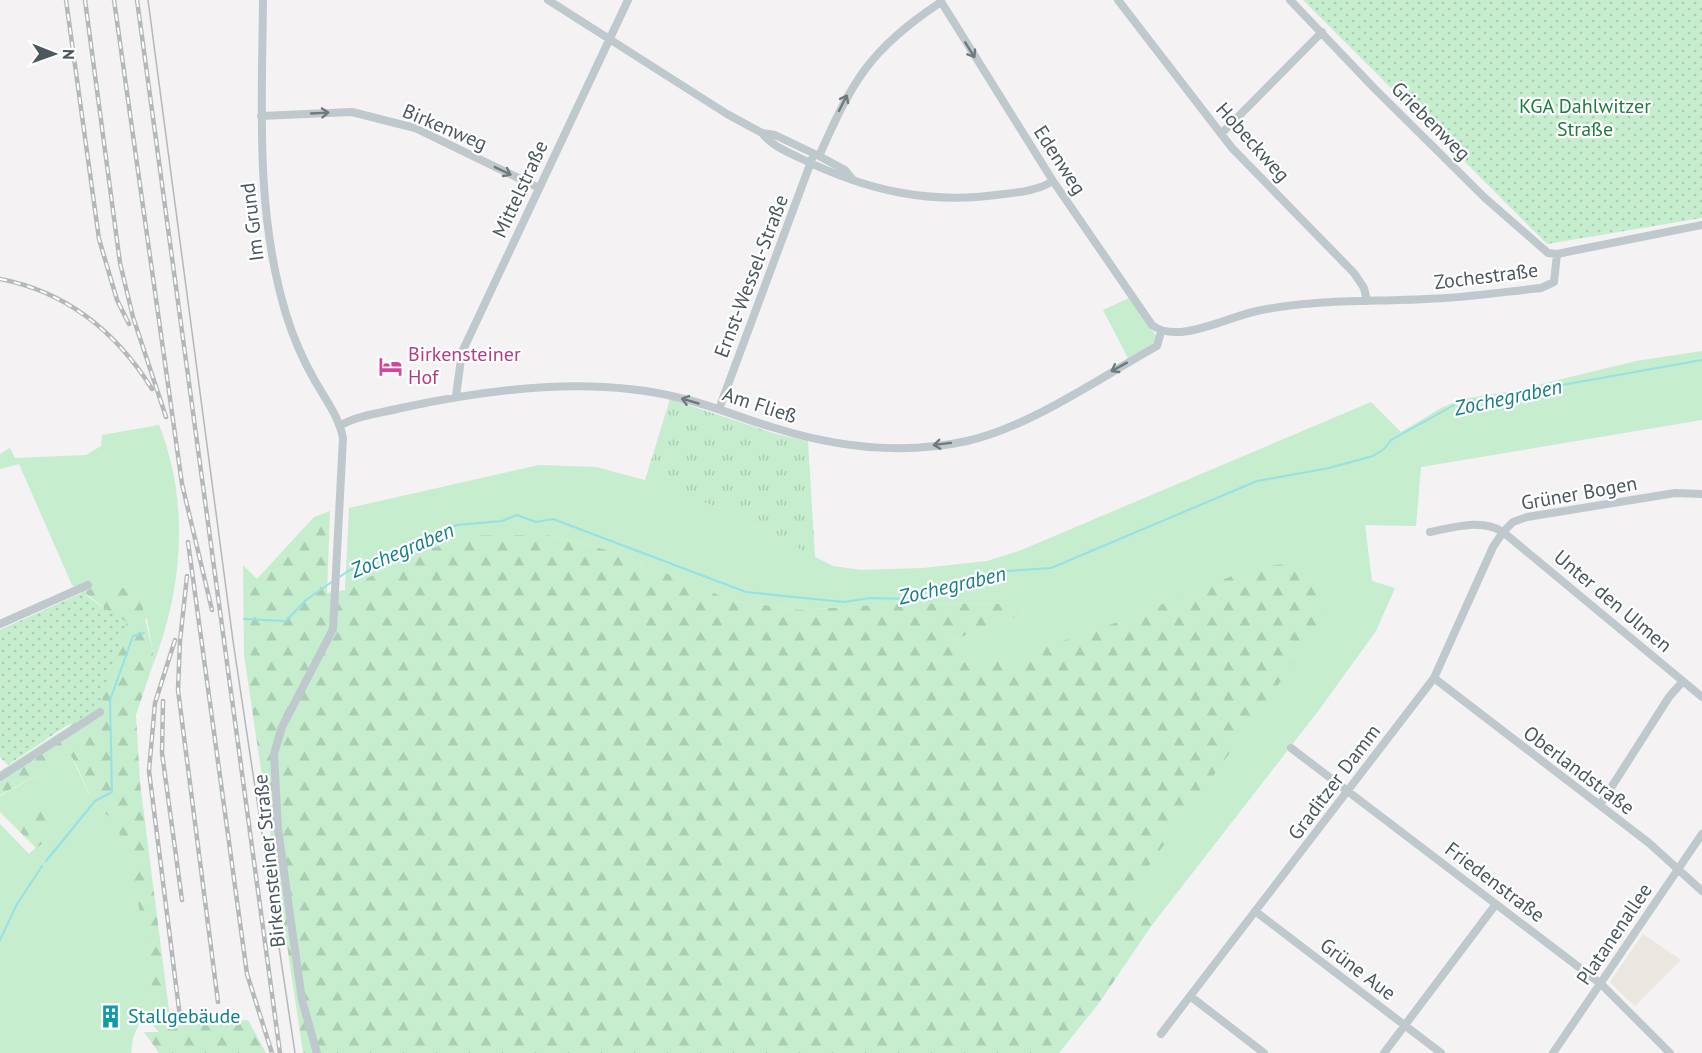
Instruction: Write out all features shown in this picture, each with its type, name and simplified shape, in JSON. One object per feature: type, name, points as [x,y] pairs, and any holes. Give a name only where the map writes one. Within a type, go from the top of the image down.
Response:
[{"type":"street","name":"Im Grund","points":[[263,0],[261,116],[266,220],[280,295],[298,347],[340,425]]},
{"type":"street","points":[[548,0],[727,114],[762,133],[772,144],[853,180],[894,194],[941,198],[993,196],[1045,186],[1053,181]]},
{"type":"street","name":"Mittelstraße","points":[[456,396],[462,352],[628,0]]},
{"type":"street","name":"Hobeckweg","points":[[1118,0],[1221,134],[1354,273],[1364,288],[1367,302]]},
{"type":"street","name":"Griebenweg","points":[[1290,0],[1485,198],[1539,248],[1557,254]]},
{"type":"street","name":"Ernst-Wessel-Straße","points":[[719,409],[811,163],[853,84],[873,57],[896,34],[940,1]]},
{"type":"street","name":"Edenweg","points":[[940,1],[1006,108],[1050,172],[1053,181],[1152,325],[1161,332]]},
{"type":"street","points":[[1221,134],[1322,32]]},
{"type":"street","name":"Birkenweg","points":[[261,116],[344,112],[388,120],[415,128],[539,188]]},
{"type":"street","points":[[762,133],[775,135],[817,155],[845,170],[853,180]]},
{"type":"street","name":"Zochestraße","points":[[1161,332],[1183,334],[1242,314],[1280,307],[1430,299],[1541,288],[1554,282],[1557,254],[1702,225]]},
{"type":"street","name":"Am Fließ","points":[[340,425],[357,418],[456,396],[543,387],[596,388],[670,395],[782,430],[847,445],[894,448],[968,441],[1000,430],[1049,407],[1157,346],[1161,332]]},
{"type":"street","name":"Birkensteiner Straße","points":[[317,1053],[304,1008],[278,829],[274,754],[282,727],[333,629],[343,452],[340,425]]},
{"type":"street","name":"Grüner Bogen","points":[[1430,532],[1471,525],[1488,526],[1503,532],[1513,522],[1527,517],[1675,493],[1702,494]]},
{"type":"street","name":"Graditzer Damm","points":[[1161,1034],[1434,678],[1493,547],[1503,532]]},
{"type":"street","name":"Unter den Ulmen","points":[[1503,532],[1702,697]]},
{"type":"street","points":[[0,624],[87,585]]},
{"type":"street","name":"Oberlandstraße","points":[[1434,678],[1679,868],[1702,891]]},
{"type":"street","points":[[1599,805],[1669,697],[1683,681]]},
{"type":"street","points":[[0,777],[100,712]]},
{"type":"street","name":"Friedenstraße","points":[[1292,748],[1601,984],[1670,1053]]},
{"type":"street","name":"Platanenallee","points":[[1553,1053],[1702,834]]},
{"type":"street","points":[[1384,1053],[1496,904]]},
{"type":"street","name":"Grüne Aue","points":[[1255,911],[1441,1053]]},
{"type":"street","points":[[1190,996],[1264,1053]]},
{"type":"shaded area","points":[[1643,934],[1681,960],[1635,1006],[1610,982]]},
{"type":"green space","name":"KGA Dahlwitzer Straße","points":[[1303,0],[1702,0],[1702,218],[1547,244]]},
{"type":"green space","points":[[1129,298],[1157,337],[1156,342],[1128,358],[1103,310]]},
{"type":"green space","points":[[1702,351],[1702,420],[1421,467],[1416,526],[1365,525],[1372,581],[1395,588],[1376,631],[1319,710],[1152,925],[1133,888],[1022,988],[952,663],[952,640],[1025,614],[1018,604],[904,603],[801,610],[733,601],[615,552],[549,535],[475,535],[413,554],[345,590],[349,508],[539,465],[596,467],[656,483],[727,511],[833,566],[861,570],[923,568],[987,561],[1019,551],[1371,402],[1401,432],[1441,408],[1463,399],[1513,391],[1636,361]]},
{"type":"green space","points":[[670,399],[776,434],[808,441],[815,557],[727,511],[645,480]]},
{"type":"green space","points":[[159,425],[169,454],[175,485],[179,515],[179,546],[171,608],[152,667],[153,653],[147,619],[84,593],[104,609],[0,630],[83,593],[72,585],[19,464],[0,469],[0,454],[10,448],[15,458],[86,455],[101,446],[102,435]]},
{"type":"green space","points":[[330,511],[327,593],[345,590],[413,554],[475,535],[549,535],[615,552],[733,601],[801,610],[904,603],[1018,604],[1025,614],[952,640],[953,663],[1010,659],[1118,622],[1257,566],[1288,564],[1308,574],[1324,598],[1321,625],[1133,888],[1152,925],[1099,1003],[1059,1053],[303,1053],[244,655],[243,565],[257,579],[314,517]]},
{"type":"green space","points":[[100,584],[128,589],[142,605],[153,653],[152,667],[136,715],[140,783],[171,1026],[248,1020],[266,1053],[159,1053],[144,1032],[159,1032],[131,871],[114,819],[93,800],[71,756],[60,758],[44,772],[0,795],[0,771],[99,707],[122,622],[84,592]]},
{"type":"green space","points":[[84,592],[86,597],[127,622],[99,708],[84,719],[66,726],[8,765],[0,757],[0,630]]},
{"type":"green space","points":[[71,756],[89,794],[101,783],[129,859],[140,902],[159,1032],[143,1014],[133,1038],[131,1053],[0,1053],[0,824],[29,854],[45,839],[14,812],[11,823],[0,812],[0,796],[44,772],[60,758]]},
{"type":"green space","points":[[44,802],[47,811],[45,842],[36,848],[11,823],[14,812]]},
{"type":"waterway","name":"Zochegraben","points":[[338,578],[348,571],[457,525],[502,521],[517,515],[536,522],[553,519],[746,592],[844,602],[870,598],[908,599],[926,591],[978,582],[991,572],[1051,568],[1257,481],[1329,468],[1373,456],[1384,449],[1391,440],[1456,404],[1702,360]]},
{"type":"waterway","name":"Zochegraben","points":[[244,619],[286,621],[306,600],[333,581]]},
{"type":"waterway","name":"Zochegraben","points":[[46,861],[95,801],[112,792],[110,700],[133,636],[144,633]]},
{"type":"waterway","name":"Zochegraben","points":[[0,940],[17,904],[42,866]]},
{"type":"tram line","points":[[148,0],[233,641],[295,1053]]},
{"type":"railway","points":[[66,0],[99,239],[117,300],[129,324]]},
{"type":"railway","points":[[85,0],[120,263],[133,317],[166,417]]},
{"type":"railway","points":[[114,0],[182,484],[212,610]]},
{"type":"railway","points":[[137,0],[280,1053]]},
{"type":"railway","points":[[0,279],[47,294],[88,318],[123,350],[152,389]]},
{"type":"railway","points":[[188,542],[247,974],[272,1053]]},
{"type":"railway","points":[[187,576],[180,641],[178,690],[218,1002]]},
{"type":"railway","points":[[175,640],[155,703],[149,771],[180,1017]]},
{"type":"railway","points":[[163,701],[162,753],[182,900]]},
{"type":"place","name":"Birkensteiner Hof","points":[[390,366]]},
{"type":"place","name":"Stallgebäude","points":[[110,1016]]}]
